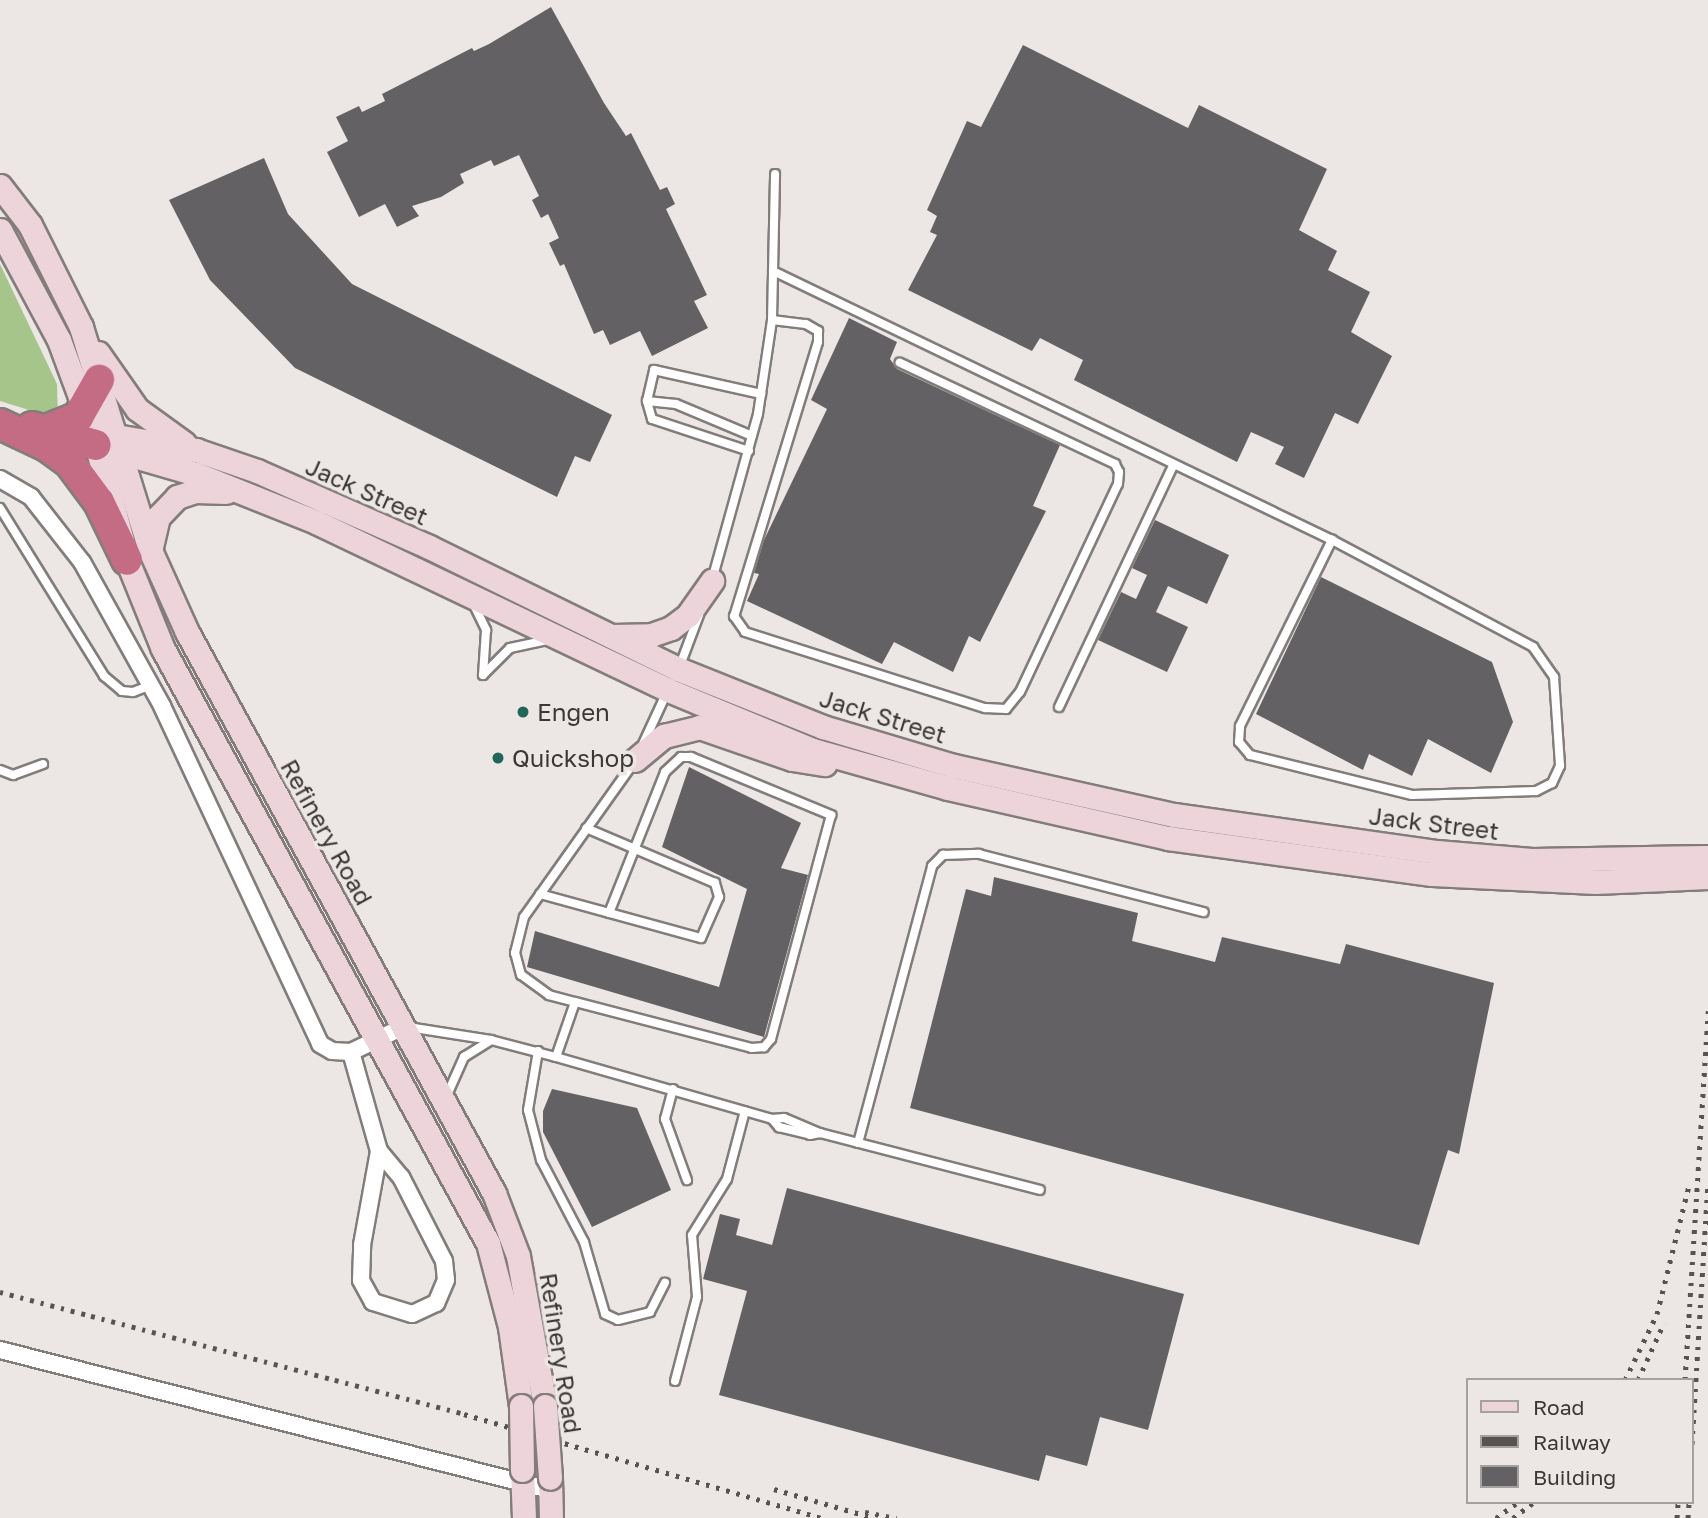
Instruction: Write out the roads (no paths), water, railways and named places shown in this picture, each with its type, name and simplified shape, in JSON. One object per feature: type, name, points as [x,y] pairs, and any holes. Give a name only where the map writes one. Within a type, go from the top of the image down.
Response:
[{"type":"highway","points":[[0,418],[44,430],[102,435],[99,380]]},
{"type":"highway","points":[[0,424],[47,446],[70,463],[139,555]]},
{"type":"main road","name":"Refinery Road","points":[[0,186],[30,226],[81,327],[99,380],[102,435]]},
{"type":"main road","name":"Refinery Road","points":[[0,230],[59,340],[102,435],[139,555],[163,649],[377,1041],[449,1164],[488,1243],[510,1327],[520,1406],[524,1518]]},
{"type":"main road","points":[[81,327],[137,409],[196,450]]},
{"type":"main road","name":"Jack Street","points":[[102,435],[196,450],[323,499],[678,669],[823,727],[1073,795],[1174,815],[1530,870]]},
{"type":"main road","name":"Jack Street","points":[[102,435],[254,496],[459,589],[668,691],[813,750],[873,767],[1168,838],[1432,874],[1530,870],[1654,870],[1708,877]]},
{"type":"main road","points":[[139,555],[158,517],[177,496],[216,490],[254,496]]},
{"type":"main road","name":"Refinery Road","points":[[139,555],[187,632],[405,1026],[444,1105],[494,1194],[518,1256],[545,1406],[551,1518]]},
{"type":"main road","points":[[609,636],[651,635],[671,628],[688,615],[712,581]]},
{"type":"main road","points":[[635,760],[664,736],[699,727],[792,759],[873,767]]},
{"type":"main road","name":"Jack Street","points":[[1654,870],[1708,858]]},
{"type":"main road","points":[[494,1264],[518,1256]]},
{"type":"street","points":[[0,479],[32,497],[53,520],[82,562],[151,685],[205,792],[320,1044],[332,1051],[351,1052],[405,1026]]},
{"type":"street","points":[[351,1052],[379,1151],[401,1177],[444,1261],[446,1280],[436,1303],[412,1314],[373,1302],[361,1280],[362,1245],[379,1151]]},
{"type":"street","points":[[0,1350],[550,1484]]},
{"type":"lane","points":[[609,913],[665,772],[681,757],[691,757],[831,815],[771,1039],[764,1047],[752,1048],[550,995],[521,975],[517,965],[517,939],[540,894],[635,760],[678,669],[712,581],[749,451],[761,394],[772,320],[775,174]]},
{"type":"lane","points":[[773,271],[1173,466],[1332,540],[1533,647],[1547,662],[1554,677],[1560,766],[1552,783],[1536,791],[1412,795],[1250,755],[1239,742],[1240,726],[1332,540]]},
{"type":"lane","points":[[772,320],[806,324],[817,331],[818,342],[734,616],[745,632],[985,708],[1006,709],[1020,692],[1118,484],[1119,472],[1115,464],[900,363]]},
{"type":"lane","points":[[749,451],[652,419],[647,401],[654,370],[761,394]]},
{"type":"lane","points":[[647,401],[676,404],[752,436]]},
{"type":"lane","points":[[1059,707],[1173,466]]},
{"type":"lane","points":[[0,508],[104,676],[122,691],[151,685]]},
{"type":"lane","points":[[459,589],[480,614],[486,630],[483,675],[510,648],[522,643],[568,642]]},
{"type":"lane","points":[[0,770],[13,775],[43,764]]},
{"type":"lane","points":[[540,894],[701,938],[719,897],[715,883],[586,828]]},
{"type":"lane","points":[[858,1143],[932,866],[943,855],[979,854],[1205,912]]},
{"type":"lane","points":[[556,1057],[575,1002]]},
{"type":"lane","points":[[405,1026],[491,1040],[538,1051],[772,1119],[779,1126],[810,1135],[820,1133],[1040,1190]]},
{"type":"lane","points":[[444,1105],[450,1080],[464,1057],[491,1040]]},
{"type":"lane","points":[[538,1051],[528,1110],[534,1135],[541,1160],[584,1242],[605,1314],[618,1320],[650,1312],[665,1283]]},
{"type":"lane","points":[[673,1089],[665,1119],[687,1181]]},
{"type":"lane","points":[[675,1381],[697,1297],[692,1235],[727,1179],[745,1111]]},
{"type":"railway","points":[[1685,1378],[1708,1011]]},
{"type":"railway","points":[[1694,1411],[1708,1182]]},
{"type":"railway","points":[[1626,1378],[1657,1314],[1689,1186]]},
{"type":"railway","points":[[0,1292],[464,1414],[822,1518]]},
{"type":"railway","points":[[1639,1378],[1664,1323]]},
{"type":"railway","points":[[774,1489],[874,1518]]},
{"type":"railway","points":[[1496,1518],[1515,1504]]},
{"type":"railway","points":[[1513,1518],[1531,1504]]},
{"type":"railway","points":[[1677,1518],[1678,1504]]},
{"type":"railway","points":[[1688,1518],[1689,1504]]},
{"type":"railway","points":[[865,1512],[896,1518]]},
{"type":"place","name":"Engen","points":[[523,712]]},
{"type":"place","name":"Quickshop","points":[[498,758]]}]
